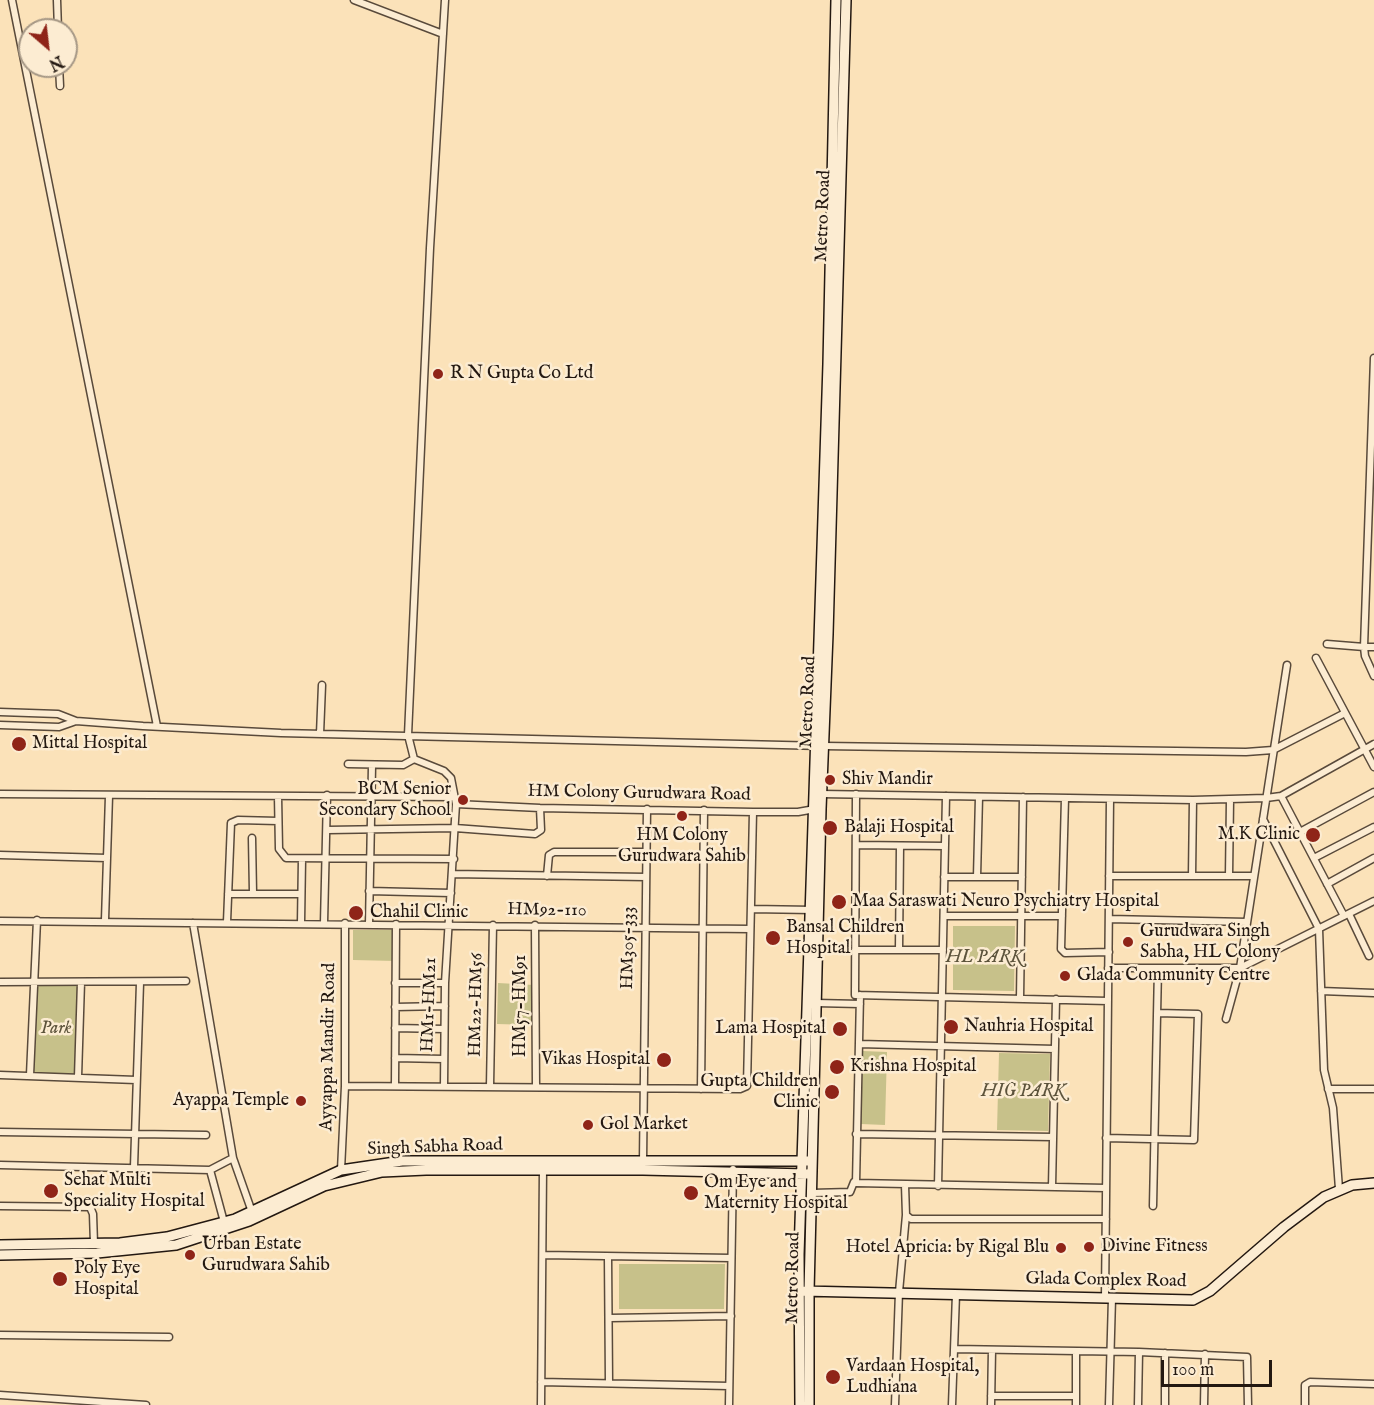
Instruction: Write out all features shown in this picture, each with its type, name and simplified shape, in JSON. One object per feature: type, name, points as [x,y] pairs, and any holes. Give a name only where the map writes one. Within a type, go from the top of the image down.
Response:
[{"type":"street","points":[[12,0],[157,726]]},
{"type":"street","points":[[57,0],[58,18]]},
{"type":"street","points":[[354,0],[384,14],[443,34]]},
{"type":"street","points":[[414,759],[408,735],[429,260],[445,0]]},
{"type":"street","name":"Metro Road","points":[[817,809],[821,794],[819,746],[836,0]]},
{"type":"street","name":"Metro Road","points":[[808,1161],[816,1003],[817,809],[846,0]]},
{"type":"street","points":[[60,78],[60,86]]},
{"type":"street","points":[[1374,358],[1364,647],[1365,656],[1374,675]]},
{"type":"street","points":[[1327,644],[1374,647]]},
{"type":"street","points":[[1316,658],[1374,767]]},
{"type":"street","points":[[1226,1019],[1240,968],[1287,665]]},
{"type":"street","points":[[320,734],[322,685]]},
{"type":"street","points":[[0,712],[58,714],[76,721],[320,734],[819,746],[1246,752],[1274,750],[1345,713]]},
{"type":"street","points":[[0,725],[59,727],[76,721]]},
{"type":"street","points":[[821,794],[1193,800],[1266,798],[1281,796],[1374,744]]},
{"type":"street","points":[[348,764],[403,765],[414,759]]},
{"type":"street","points":[[414,759],[444,771],[451,778],[455,800]]},
{"type":"street","points":[[369,924],[372,766]]},
{"type":"street","name":"HM Colony Gurudwara Road","points":[[0,794],[327,795],[455,800],[540,808],[753,812],[798,812],[817,809]]},
{"type":"street","points":[[856,794],[855,995],[1108,1001]]},
{"type":"street","points":[[1300,832],[1373,794]]},
{"type":"street","points":[[324,923],[328,830],[327,795]]},
{"type":"street","points":[[105,920],[109,796]]},
{"type":"street","points":[[278,796],[280,854],[286,858],[454,859]]},
{"type":"street","points":[[938,1186],[946,796]]},
{"type":"street","points":[[1281,796],[1327,884],[1369,956]]},
{"type":"street","points":[[977,877],[979,797]]},
{"type":"street","points":[[1020,999],[1023,797]]},
{"type":"street","points":[[1065,798],[1062,952],[1109,952]]},
{"type":"street","points":[[1109,1405],[1111,1352],[1106,1220],[1106,1138],[1110,799]]},
{"type":"street","name":"HM1-HM21","points":[[444,1086],[445,982],[454,859],[455,800]]},
{"type":"street","points":[[1192,876],[1193,800]]},
{"type":"street","points":[[1229,876],[1230,800]]},
{"type":"street","points":[[328,830],[455,828],[538,833],[541,830],[540,808]]},
{"type":"street","name":"HM305-333","points":[[643,1165],[642,1087],[647,809]]},
{"type":"street","points":[[701,1089],[704,810]]},
{"type":"street","points":[[345,1086],[740,1089],[748,1085],[753,812]]},
{"type":"street","points":[[1263,819],[1319,929],[1324,1070],[1333,1107],[1340,1189]]},
{"type":"street","points":[[227,922],[231,823],[238,820],[278,821]]},
{"type":"street","points":[[1314,858],[1374,826]]},
{"type":"street","points":[[252,838],[253,893]]},
{"type":"street","points":[[856,845],[945,846]]},
{"type":"street","points":[[898,950],[900,846]]},
{"type":"street","points":[[548,876],[549,855],[554,852],[646,852]]},
{"type":"street","points":[[0,855],[107,858]]},
{"type":"street","points":[[1327,884],[1374,858]]},
{"type":"street","points":[[301,923],[302,859]]},
{"type":"street","points":[[453,874],[646,877]]},
{"type":"street","points":[[1109,876],[1254,876]]},
{"type":"street","points":[[944,877],[1022,878]]},
{"type":"street","points":[[369,891],[451,893]]},
{"type":"street","points":[[228,894],[301,894]]},
{"type":"street","points":[[1108,968],[1240,968],[1374,901]]},
{"type":"street","points":[[751,909],[816,910]]},
{"type":"street","name":"Metro Road","points":[[800,1405],[799,1290],[808,1174],[816,910]]},
{"type":"street","points":[[944,916],[1062,916]]},
{"type":"street","points":[[1109,919],[1247,922]]},
{"type":"street","points":[[30,1075],[37,920]]},
{"type":"street","name":"HM92-110","points":[[0,921],[105,920],[750,929]]},
{"type":"street","points":[[193,923],[233,1158],[252,1212]]},
{"type":"street","name":"Ayyappa Mandir Road","points":[[341,1170],[345,1086],[345,923]]},
{"type":"street","points":[[395,1085],[396,924]]},
{"type":"street","name":"HM57-HM91","points":[[535,925],[536,1087]]},
{"type":"street","name":"HM22-HM56","points":[[490,1086],[493,926]]},
{"type":"street","points":[[855,950],[943,950]]},
{"type":"street","points":[[1153,1206],[1158,968]]},
{"type":"street","points":[[0,982],[186,981]]},
{"type":"street","points":[[78,1077],[81,982]]},
{"type":"street","points":[[395,983],[445,982]]},
{"type":"street","points":[[134,1167],[140,983]]},
{"type":"street","points":[[1321,991],[1374,993]]},
{"type":"street","points":[[812,1193],[850,1192],[854,1182],[861,995]]},
{"type":"street","points":[[1052,1187],[1056,999]]},
{"type":"street","points":[[816,1003],[860,1004]]},
{"type":"street","points":[[395,1007],[445,1006]]},
{"type":"street","points":[[1106,1138],[1190,1141],[1196,1136],[1199,1018],[1194,1012],[1157,1013]]},
{"type":"street","points":[[395,1028],[444,1029]]},
{"type":"street","points":[[859,1044],[1055,1048]]},
{"type":"street","points":[[395,1058],[444,1059]]},
{"type":"street","points":[[0,1075],[136,1080]]},
{"type":"street","points":[[1328,1089],[1374,1089]]},
{"type":"street","points":[[0,1131],[206,1135]]},
{"type":"street","points":[[856,1134],[1053,1137]]},
{"type":"street","points":[[0,1165],[210,1170],[233,1158]]},
{"type":"street","name":"Singh Sabha Road","points":[[0,1245],[94,1244],[167,1237],[225,1226],[341,1170],[402,1161],[643,1165],[733,1161],[808,1161]]},
{"type":"street","points":[[729,1405],[733,1161]]},
{"type":"street","points":[[541,1405],[542,1165]]},
{"type":"street","name":"Singh Sabha Road","points":[[0,1256],[137,1250],[176,1245],[324,1186],[355,1176],[410,1170],[542,1165]]},
{"type":"street","name":"Singh Sabha Road","points":[[643,1165],[733,1172],[808,1174]]},
{"type":"street","points":[[210,1170],[225,1226]]},
{"type":"street","name":"Metro Road","points":[[808,1174],[812,1193],[809,1405]]},
{"type":"street","points":[[854,1182],[938,1186],[1106,1188]]},
{"type":"street","name":"Glada Complex Road","points":[[799,1290],[1183,1301],[1201,1296],[1307,1209],[1340,1189],[1374,1183]]},
{"type":"street","points":[[895,1405],[899,1292],[906,1215],[905,1185]]},
{"type":"street","points":[[0,1206],[90,1207],[93,1214],[94,1244]]},
{"type":"street","points":[[906,1215],[911,1219],[1106,1220]]},
{"type":"street","points":[[543,1256],[731,1258]]},
{"type":"street","points":[[608,1257],[609,1383]]},
{"type":"street","points":[[952,1405],[956,1294]]},
{"type":"street","points":[[610,1317],[731,1316]]},
{"type":"street","points":[[0,1335],[169,1337]]},
{"type":"street","points":[[954,1349],[1205,1354],[1248,1358],[1248,1405]]},
{"type":"street","points":[[991,1405],[992,1350]]},
{"type":"street","points":[[1076,1351],[1076,1405]]},
{"type":"street","points":[[1138,1405],[1139,1352]]},
{"type":"street","points":[[1165,1353],[1165,1405]]},
{"type":"street","points":[[1204,1405],[1205,1354]]},
{"type":"street","points":[[541,1382],[729,1386]]},
{"type":"street","points":[[1305,1405],[1305,1385],[1310,1382],[1374,1384]]},
{"type":"street","points":[[0,1395],[146,1405]]},
{"type":"street","points":[[991,1396],[1076,1396]]},
{"type":"green space","name":"HL PARK","points":[[953,926],[1015,926],[1014,991],[953,990]]},
{"type":"green space","points":[[353,930],[396,930],[396,961],[353,960]]},
{"type":"green space","points":[[498,983],[534,985],[533,1025],[497,1024]]},
{"type":"green space","name":"Park","points":[[36,984],[79,985],[76,1075],[33,1072]]},
{"type":"green space","points":[[863,1051],[887,1052],[885,1125],[861,1124]]},
{"type":"green space","name":"HIG PARK","points":[[999,1053],[1050,1054],[1048,1131],[997,1130]]},
{"type":"green space","points":[[619,1264],[725,1264],[724,1309],[619,1309]]},
{"type":"place","name":"R N Gupta Co Ltd","points":[[438,374]]},
{"type":"place","name":"Mittal Hospital","points":[[19,744]]},
{"type":"place","name":"Shiv Mandir","points":[[830,780]]},
{"type":"place","name":"BCM Senior Secondary School","points":[[463,800]]},
{"type":"place","name":"HM Colony Gurudwara Sahib","points":[[682,816]]},
{"type":"place","name":"Balaji Hospital","points":[[830,828]]},
{"type":"place","name":"M.K Clinic","points":[[1313,835]]},
{"type":"place","name":"Maa Saraswati Neuro Psychiatry Hospital","points":[[839,902]]},
{"type":"place","name":"Chahil Clinic","points":[[356,913]]},
{"type":"place","name":"Bansal Children Hospital","points":[[773,938]]},
{"type":"place","name":"Gurudwara Singh Sabha, HL Colony","points":[[1128,942]]},
{"type":"place","name":"Glada Community Centre","points":[[1065,976]]},
{"type":"place","name":"Nauhria Hospital","points":[[951,1027]]},
{"type":"place","name":"Lama Hospital","points":[[840,1029]]},
{"type":"place","name":"Vikas Hospital","points":[[664,1060]]},
{"type":"place","name":"Krishna Hospital","points":[[837,1067]]},
{"type":"place","name":"Gupta Children Clinic","points":[[832,1092]]},
{"type":"place","name":"Ayappa Temple","points":[[301,1101]]},
{"type":"place","name":"Gol Market","points":[[588,1125]]},
{"type":"place","name":"Sehat Multi Speciality Hospital","points":[[51,1191]]},
{"type":"place","name":"Om Eye and Maternity Hospital","points":[[691,1193]]},
{"type":"place","name":"Divine Fitness","points":[[1089,1247]]},
{"type":"place","name":"Hotel Apricia: by Rigal Blu","points":[[1061,1248]]},
{"type":"place","name":"Urban Estate Gurudwara Sahib","points":[[190,1255]]},
{"type":"place","name":"Poly Eye Hospital","points":[[60,1279]]},
{"type":"place","name":"Vardaan Hospital, Ludhiana","points":[[833,1377]]}]
